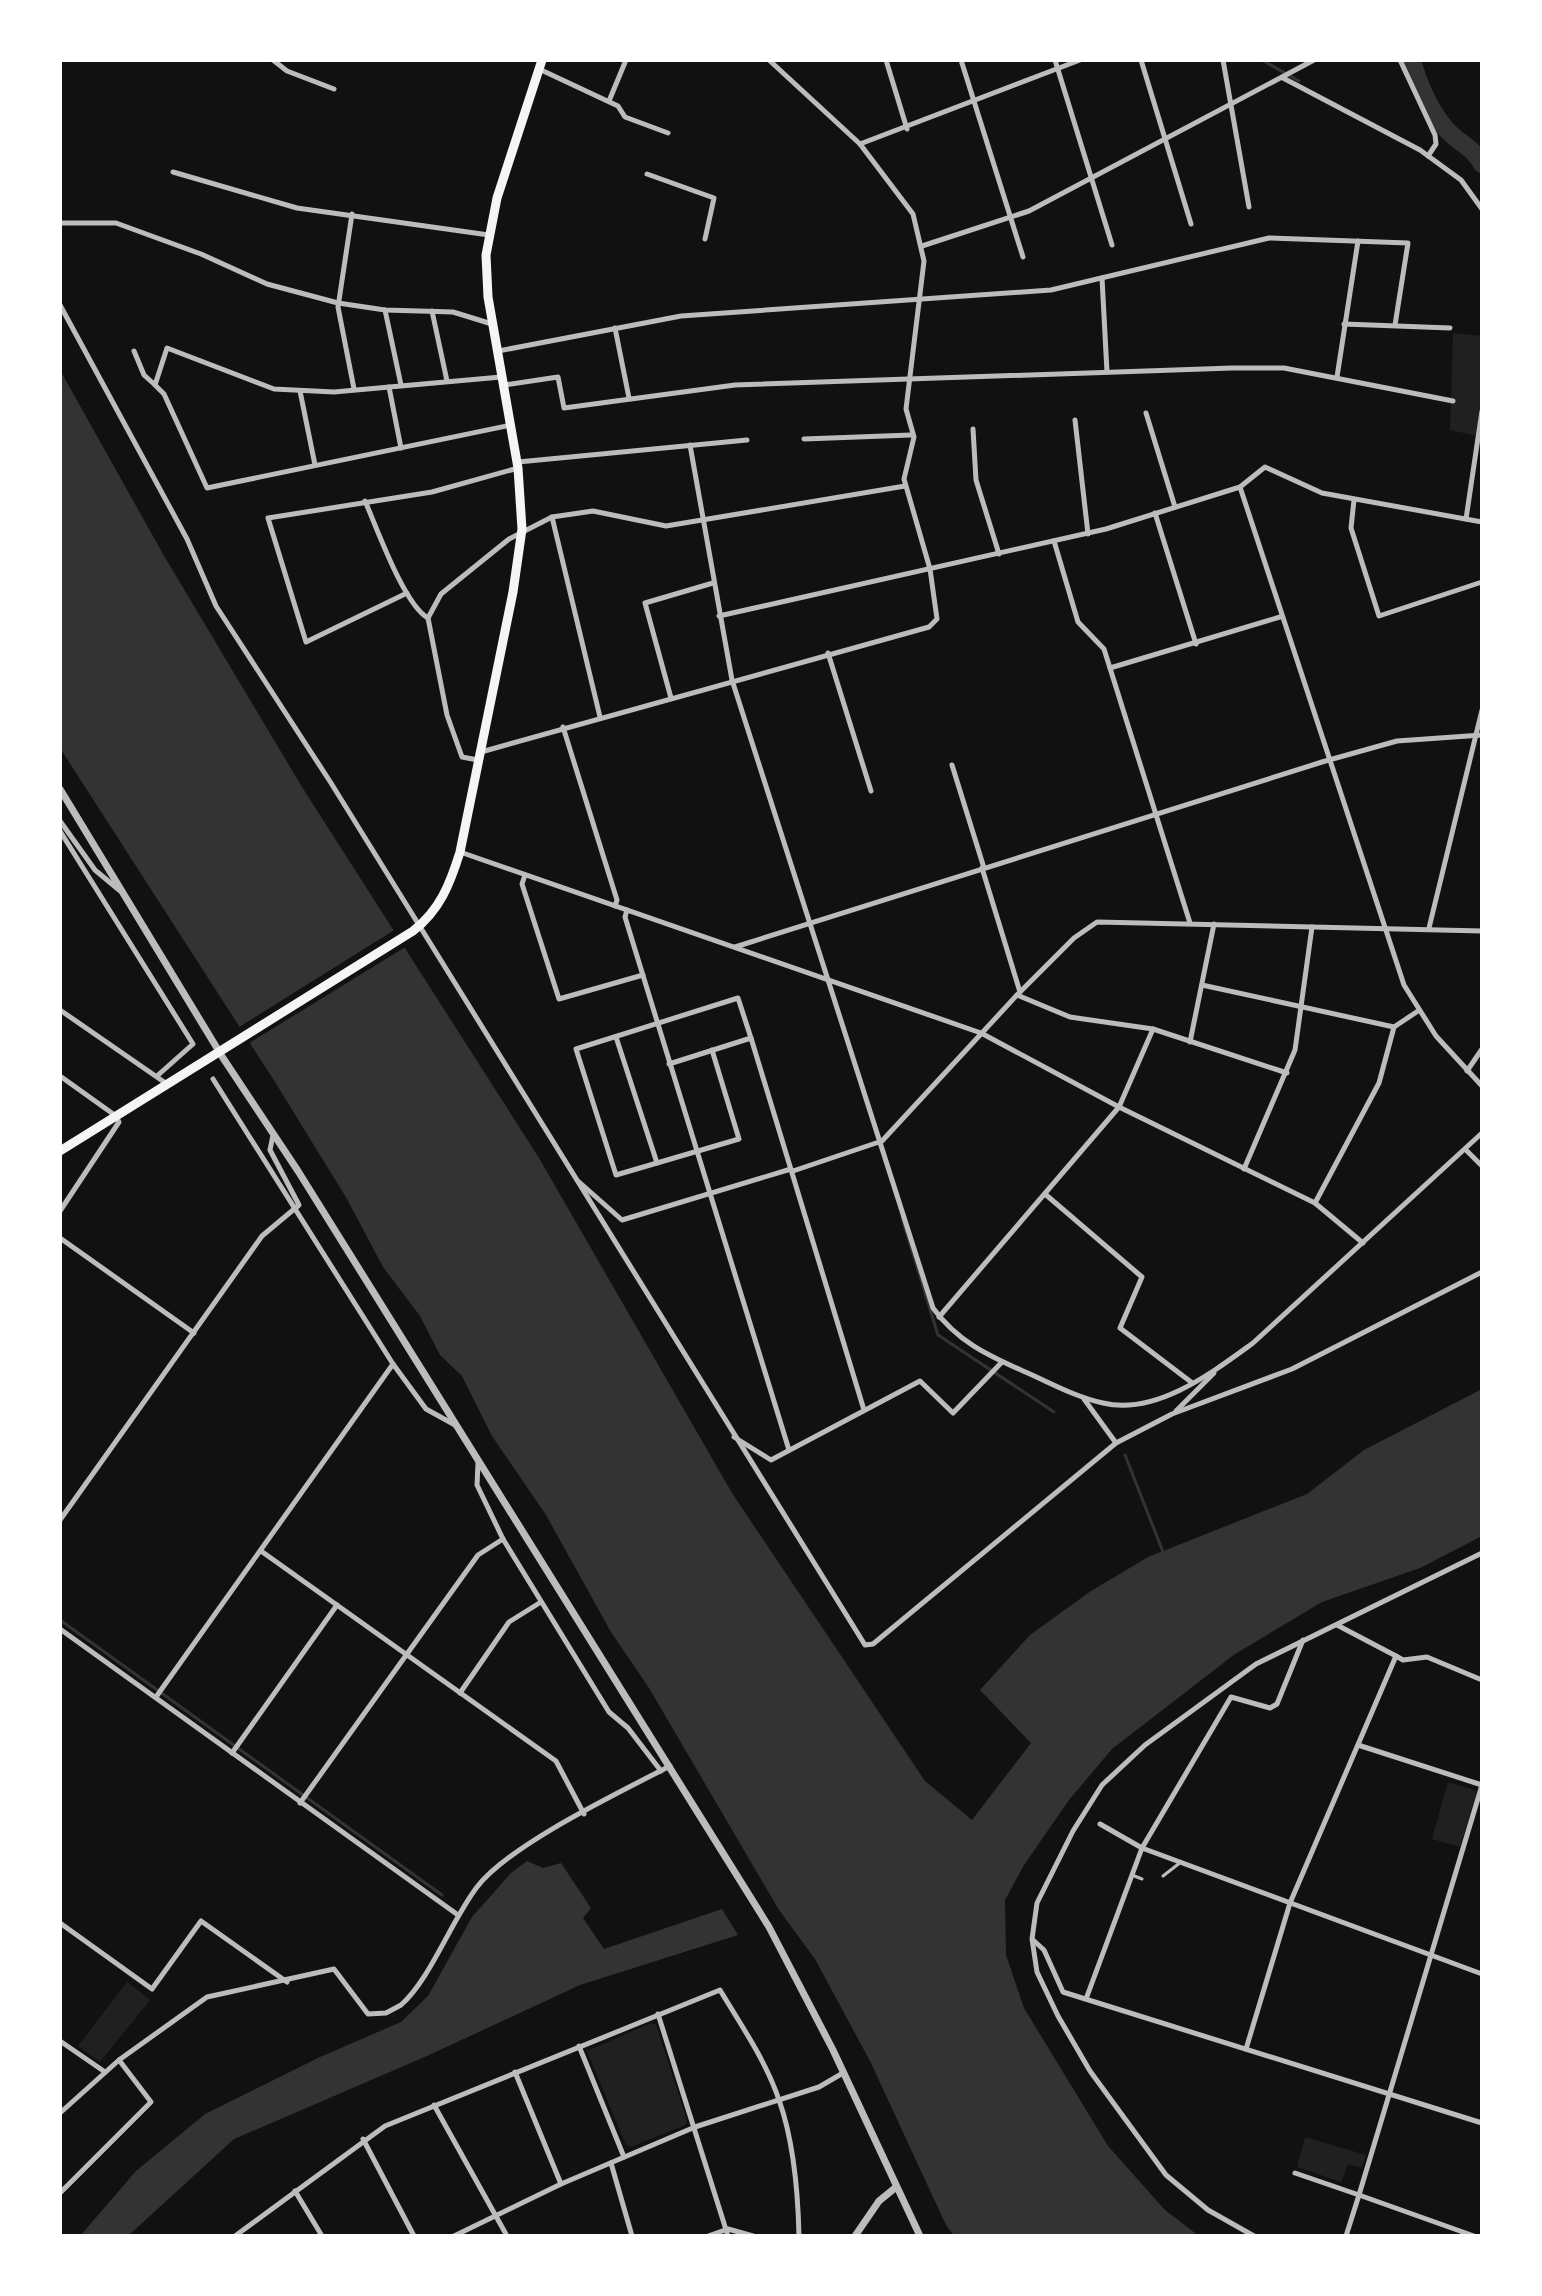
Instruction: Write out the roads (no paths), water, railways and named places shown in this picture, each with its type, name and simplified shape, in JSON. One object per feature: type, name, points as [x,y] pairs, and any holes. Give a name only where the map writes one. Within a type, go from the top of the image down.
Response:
[{"type":"main road","points":[[60,1151],[417,928],[443,897],[460,852],[522,529],[517,465],[486,278],[489,235],[541,65]]},
{"type":"street","points":[[273,60],[287,71],[334,89]]},
{"type":"street","points":[[609,101],[626,60]]},
{"type":"street","points":[[769,60],[860,144],[913,214],[924,261],[906,409],[914,437],[905,486],[930,569],[938,613],[935,623],[563,727],[479,756],[462,757],[447,715],[428,618],[441,594],[522,529],[552,517],[593,511],[666,526],[905,486]]},
{"type":"street","points":[[886,60],[907,129]]},
{"type":"street","points":[[961,60],[1023,257]]},
{"type":"street","points":[[1055,60],[1112,245]]},
{"type":"street","points":[[860,144],[865,139],[907,129],[1080,60]]},
{"type":"street","points":[[1141,60],[1191,224]]},
{"type":"street","points":[[1223,60],[1249,207]]},
{"type":"street","points":[[922,246],[1010,217],[1092,178],[1231,105],[1302,63],[1314,60]]},
{"type":"street","points":[[1400,60],[1435,135],[1436,144],[1428,156]]},
{"type":"street","points":[[541,65],[618,106],[625,117],[668,133]]},
{"type":"street","points":[[1282,77],[1428,156],[1461,180],[1482,209]]},
{"type":"street","points":[[173,172],[297,208],[489,235]]},
{"type":"street","points":[[647,174],[714,198],[705,239]]},
{"type":"street","points":[[352,214],[338,303],[354,389]]},
{"type":"street","points":[[60,223],[116,223],[201,254],[267,284],[338,303],[385,310],[453,312],[493,324]]},
{"type":"street","points":[[498,351],[681,316],[1051,290],[1269,238],[1408,243],[1395,325]]},
{"type":"street","points":[[1337,377],[1358,241]]},
{"type":"street","points":[[1102,278],[1107,372]]},
{"type":"street","points":[[60,305],[187,539],[216,606],[859,1638],[869,1646],[1116,1443],[1172,1414],[1292,1369],[1482,1272]]},
{"type":"street","points":[[385,310],[401,385]]},
{"type":"street","points":[[432,311],[447,381]]},
{"type":"street","points":[[1344,324],[1450,328]]},
{"type":"street","points":[[615,328],[629,398]]},
{"type":"street","points":[[155,385],[167,348],[251,382],[300,391],[558,377],[564,408],[735,385],[1284,368],[1453,401]]},
{"type":"street","points":[[134,351],[144,375],[164,394],[207,488],[511,425]]},
{"type":"street","points":[[389,387],[401,448]]},
{"type":"street","points":[[300,391],[316,465]]},
{"type":"street","points":[[1466,519],[1482,411]]},
{"type":"street","points":[[1146,413],[1175,507]]},
{"type":"street","points":[[1075,420],[1088,534]]},
{"type":"street","points":[[973,429],[976,480],[999,554]]},
{"type":"street","points":[[804,439],[911,435]]},
{"type":"street","points":[[407,593],[306,642],[268,518],[432,492],[517,465],[747,440]]},
{"type":"street","points":[[690,445],[700,519],[732,680],[933,1308],[963,1341],[1002,1362],[1083,1397],[1120,1405],[1147,1402],[1214,1372],[1253,1343],[1482,1133]]},
{"type":"street","points":[[719,616],[1088,534],[1240,487],[1265,467],[1322,493],[1482,522]]},
{"type":"street","points":[[1240,487],[1280,617],[1404,985],[1418,1011],[1482,1086]]},
{"type":"street","points":[[1354,500],[1351,528],[1379,616],[1482,582]]},
{"type":"street","points":[[365,501],[407,593],[417,611],[428,618]]},
{"type":"street","points":[[1155,513],[1196,644]]},
{"type":"street","points":[[552,517],[600,717]]},
{"type":"street","points":[[1054,541],[1078,622],[1104,649],[1190,923]]},
{"type":"street","points":[[671,698],[645,603],[713,583]]},
{"type":"street","points":[[1110,668],[1280,617]]},
{"type":"street","points":[[828,653],[871,791]]},
{"type":"street","points":[[1429,928],[1479,735],[1482,710]]},
{"type":"street","points":[[563,727],[617,900],[615,906]]},
{"type":"street","points":[[735,947],[1397,741],[1479,735]]},
{"type":"street","points":[[952,765],[1019,994],[1070,1017],[1153,1029],[1287,1073]]},
{"type":"street","points":[[60,789],[219,1052],[671,1766],[776,1939],[920,2236]]},
{"type":"street","points":[[60,821],[95,870],[127,897]]},
{"type":"street","points":[[60,831],[193,1044],[157,1076]]},
{"type":"street","points":[[460,852],[981,1033],[1119,1107],[1315,1203],[1363,1243]]},
{"type":"street","points":[[525,875],[522,884],[559,999],[643,975]]},
{"type":"street","points":[[627,910],[625,917],[669,1064],[789,1450]]},
{"type":"street","points":[[576,1180],[622,1220],[882,1141],[1019,994],[1074,938],[1097,922],[1383,926],[1482,931]]},
{"type":"street","points":[[1190,1042],[1214,924]]},
{"type":"street","points":[[1244,1169],[1295,1050],[1312,927]]},
{"type":"street","points":[[1202,985],[1394,1027]]},
{"type":"street","points":[[712,1050],[739,1139],[616,1175],[576,1049],[738,998],[864,1410]]},
{"type":"street","points":[[60,1010],[167,1084]]},
{"type":"street","points":[[1315,1203],[1379,1083],[1394,1027],[1418,1011]]},
{"type":"street","points":[[939,1317],[1119,1107],[1153,1029]]},
{"type":"street","points":[[616,1037],[657,1163]]},
{"type":"street","points":[[669,1064],[751,1038]]},
{"type":"street","points":[[1467,1071],[1482,1049]]},
{"type":"street","points":[[60,1076],[116,1116],[119,1122],[116,1131],[60,1211]]},
{"type":"street","points":[[213,1079],[393,1364],[426,1409],[456,1426]]},
{"type":"street","points":[[60,1520],[262,1236],[299,1205],[293,1188],[270,1150],[274,1135]]},
{"type":"street","points":[[1466,1150],[1482,1166]]},
{"type":"street","points":[[1045,1194],[1142,1277],[1120,1328],[1191,1382]]},
{"type":"street","points":[[60,1238],[194,1333]]},
{"type":"street","points":[[733,1436],[771,1460],[920,1381],[953,1413],[1002,1362]]},
{"type":"street","points":[[156,1697],[393,1364]]},
{"type":"street","points":[[1172,1414],[1202,1388],[1214,1372]]},
{"type":"street","points":[[1083,1397],[1116,1443]]},
{"type":"street","points":[[478,1463],[477,1485],[503,1539],[609,1712],[628,1728],[661,1771]]},
{"type":"street","points":[[300,1803],[478,1555],[503,1539]]},
{"type":"street","points":[[261,1551],[556,1761],[584,1814]]},
{"type":"street","points":[[1254,2236],[1208,2210],[1180,2188],[1147,2151],[1090,2071],[1037,1972],[1032,1939],[1037,1903],[1073,1831],[1112,1774],[1230,1681],[1303,1639],[1482,1553]]},
{"type":"street","points":[[460,1693],[509,1622],[541,1602]]},
{"type":"street","points":[[232,1753],[337,1605]]},
{"type":"street","points":[[1337,1624],[1403,1660],[1427,1657],[1482,1680]]},
{"type":"street","points":[[60,1629],[458,1915]]},
{"type":"street","points":[[1086,1999],[1142,1848],[1231,1697],[1270,1708],[1277,1704],[1303,1639]]},
{"type":"street","points":[[1246,2049],[1290,1903],[1396,1656]]},
{"type":"street","points":[[1346,2236],[1482,1785],[1358,1745]]},
{"type":"street","points":[[60,2113],[119,2060],[207,1997],[287,1982],[334,1969],[364,2011],[374,2016],[386,2013],[408,1999],[458,1915],[490,1873],[526,1847],[671,1766]]},
{"type":"street","points":[[1100,1824],[1142,1848],[1482,1974]]},
{"type":"street","points":[[60,1923],[152,1989],[201,1921],[287,1982]]},
{"type":"street","points":[[1032,1939],[1044,1950],[1063,1992],[1482,2123]]},
{"type":"street","points":[[235,2236],[363,2139],[434,2105],[720,1990],[750,2039],[779,2100],[798,2197],[799,2236]]},
{"type":"street","points":[[658,2014],[728,2232]]},
{"type":"street","points":[[60,2041],[105,2073]]},
{"type":"street","points":[[579,2046],[624,2157]]},
{"type":"street","points":[[60,2193],[151,2102],[119,2060]]},
{"type":"street","points":[[515,2072],[561,2184]]},
{"type":"street","points":[[454,2236],[561,2184],[695,2127],[819,2087],[843,2073]]},
{"type":"street","points":[[434,2105],[507,2236]]},
{"type":"street","points":[[363,2139],[414,2236]]},
{"type":"street","points":[[611,2163],[632,2236]]},
{"type":"street","points":[[1295,2173],[1474,2236]]},
{"type":"street","points":[[855,2236],[879,2201],[895,2188]]},
{"type":"street","points":[[295,2191],[322,2236]]},
{"type":"street","points":[[708,2236],[728,2232],[753,2236]]},
{"type":"lane","points":[[1163,1876],[1181,1862]]},
{"type":"lane","points":[[1132,1875],[1142,1879]]},
{"type":"waterway","points":[[1262,60],[1299,81]]},
{"type":"waterway","points":[[1412,60],[1435,114],[1482,164]]},
{"type":"waterway","points":[[902,1218],[938,1335],[1054,1412]]},
{"type":"waterway","points":[[1125,1455],[1163,1552]]},
{"type":"waterway","points":[[60,1620],[442,1895]]}]
